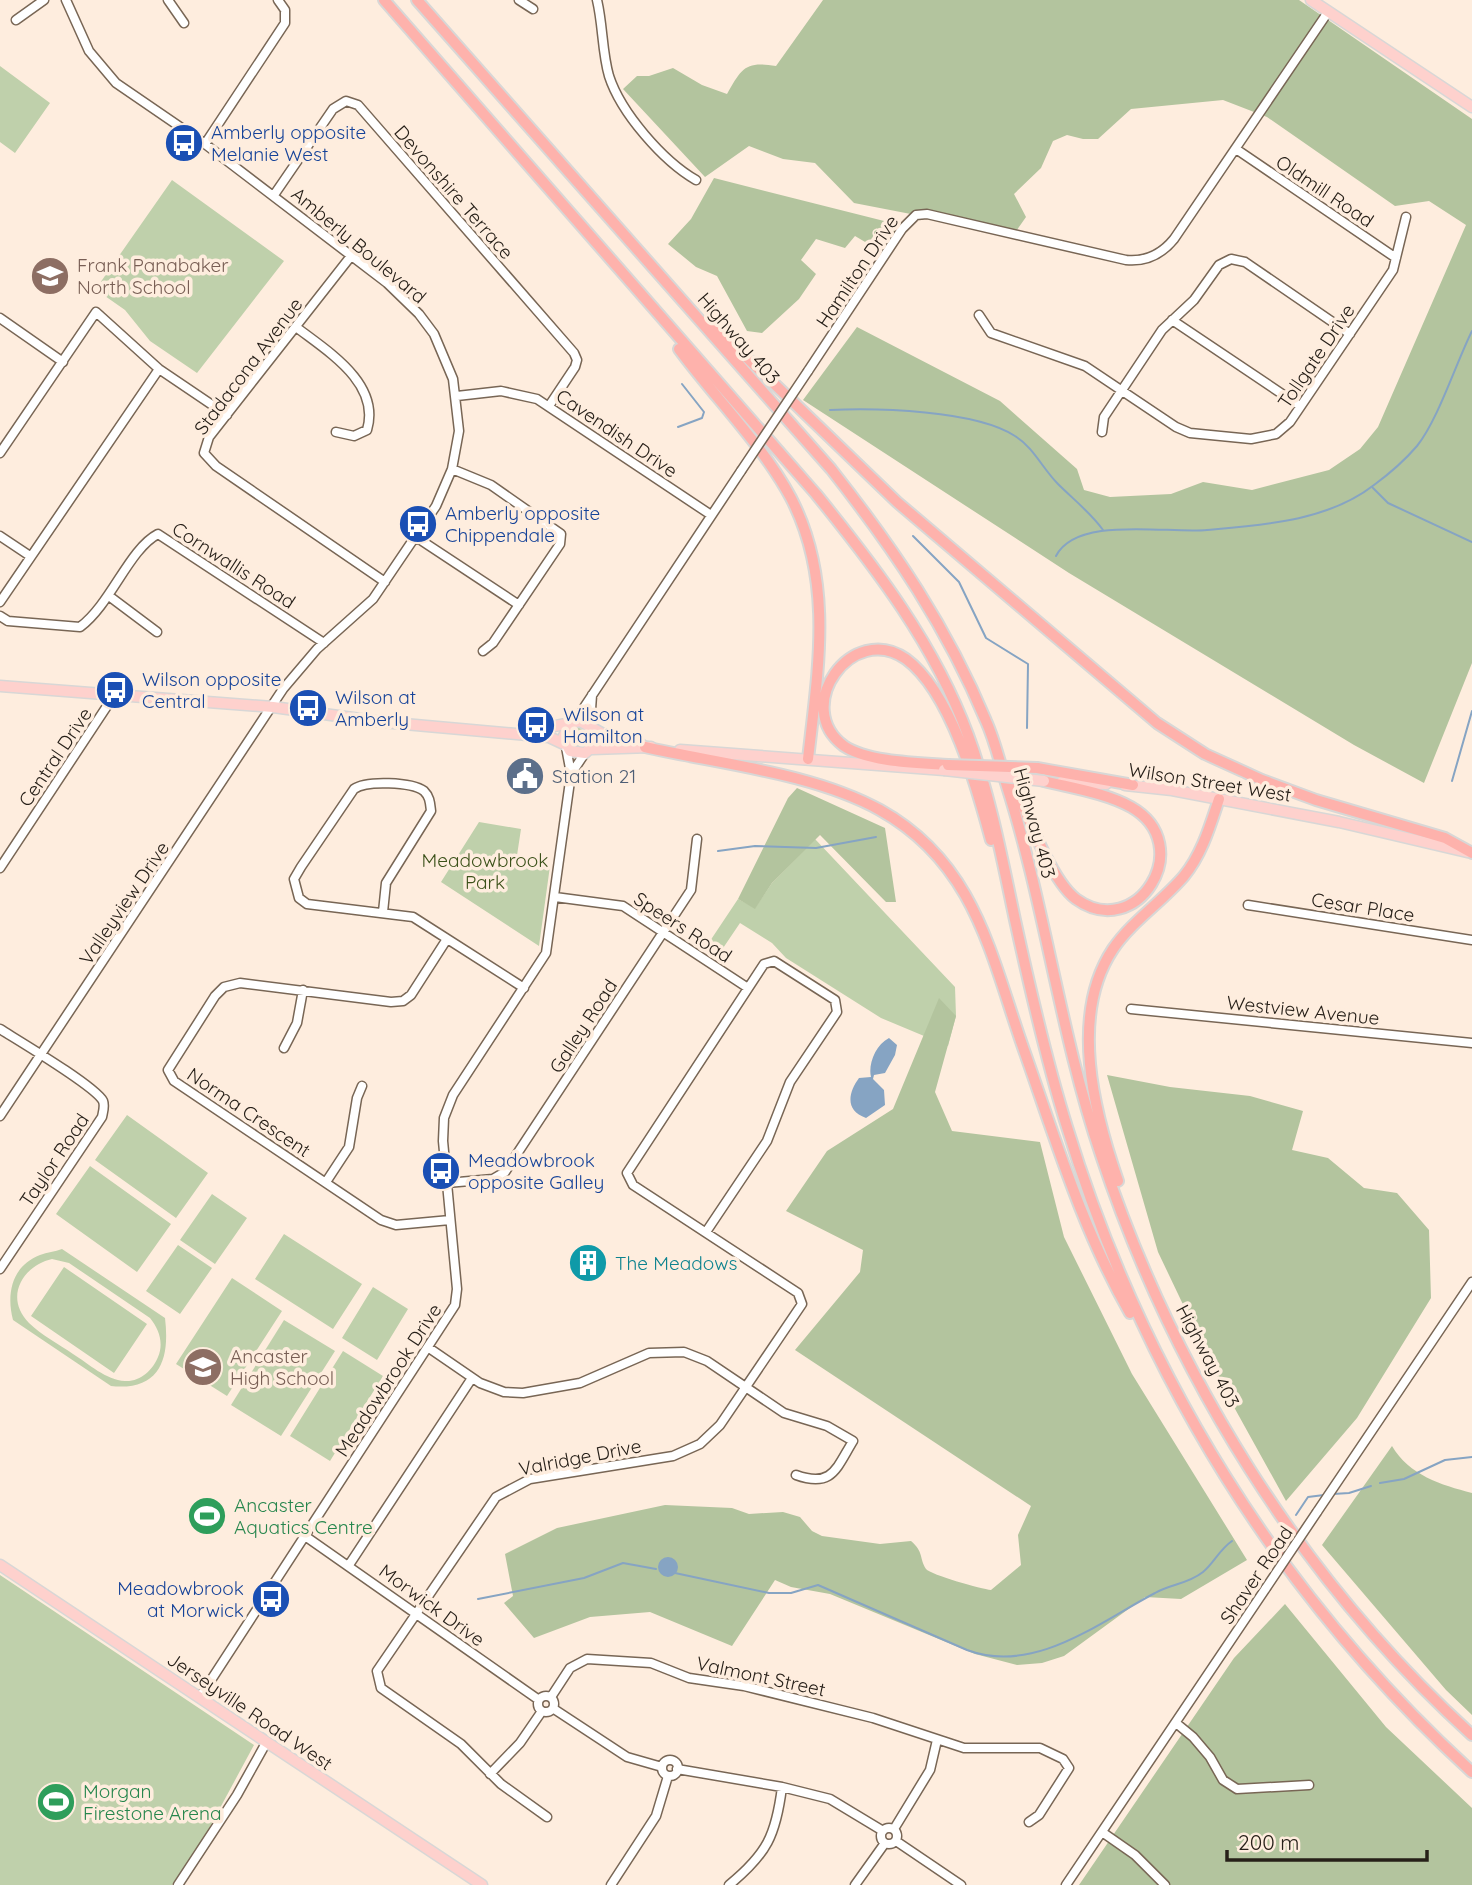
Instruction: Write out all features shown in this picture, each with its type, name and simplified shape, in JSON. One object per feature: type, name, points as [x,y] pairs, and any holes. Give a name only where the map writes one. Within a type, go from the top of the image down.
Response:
[{"type":"highway","points":[[384,0],[640,296],[790,497],[806,532],[817,575],[822,623],[808,759]]},
{"type":"highway","name":"Highway 403","points":[[417,0],[831,469],[892,546],[946,635],[988,724],[1020,825],[1069,1042],[1100,1155],[1138,1256],[1178,1341],[1238,1449],[1283,1519],[1327,1579],[1386,1648],[1472,1735]]},
{"type":"highway","points":[[654,268],[897,502],[1157,723],[1205,754],[1262,780],[1446,838],[1472,853]]},
{"type":"highway","name":"Highway 403","points":[[640,296],[816,494],[873,565],[922,639],[967,734],[995,826],[1022,951],[1066,1124],[1088,1194],[1113,1260],[1161,1367],[1218,1468],[1264,1539],[1307,1596],[1420,1725],[1472,1772]]},
{"type":"highway","points":[[1022,951],[960,740],[926,682],[909,661],[894,651],[872,649],[857,652],[833,673],[825,686],[826,717],[833,735],[845,746],[880,757],[946,768],[1037,768],[1133,785]]},
{"type":"highway","points":[[988,724],[1051,866],[1069,891],[1092,907],[1111,911],[1144,895],[1160,868],[1160,844],[1154,828],[1131,807],[1044,781]]},
{"type":"highway","points":[[645,747],[810,782],[847,794],[880,810],[910,830],[934,853],[959,884],[977,915],[995,957],[1010,1010],[1072,1189],[1118,1292],[1161,1367]]},
{"type":"highway","points":[[1178,1341],[1105,1145],[1094,1087],[1089,1014],[1104,966],[1113,949],[1184,876],[1200,853],[1219,799]]},
{"type":"main road","points":[[1311,0],[1472,107]]},
{"type":"main road","points":[[0,686],[113,697],[273,707],[382,722],[518,733],[549,737],[575,753],[589,751],[597,739],[592,726],[572,723],[518,733]]},
{"type":"main road","points":[[565,746],[564,733],[572,723]]},
{"type":"main road","name":"Wilson Street West","points":[[592,726],[612,739],[638,742],[645,747]]},
{"type":"main road","name":"Wilson Street West","points":[[589,751],[638,750],[645,747],[946,768],[1044,781],[1133,785],[1219,799],[1472,853]]},
{"type":"main road","name":"Jerseyville Road West","points":[[0,1565],[482,1885]]},
{"type":"street","points":[[16,20],[44,0]]},
{"type":"street","name":"Amberly Boulevard","points":[[66,0],[89,51],[103,70],[135,97],[274,195],[419,314],[445,356],[457,396],[459,430],[452,469],[436,506],[366,606],[324,643],[283,689],[273,707]]},
{"type":"street","points":[[168,0],[184,23]]},
{"type":"street","points":[[205,145],[285,23],[285,10],[278,0]]},
{"type":"street","points":[[519,0],[533,9]]},
{"type":"street","points":[[597,0],[607,66],[619,98],[674,166],[696,180]]},
{"type":"street","name":"Hamilton Drive","points":[[572,723],[902,229],[916,215],[927,214],[1119,259],[1142,260],[1157,255],[1172,243],[1328,12]]},
{"type":"street","name":"Devonshire Terrace","points":[[274,195],[334,109],[346,100],[358,105],[573,353],[577,360],[575,367],[549,406]]},
{"type":"street","name":"Oldmill Road","points":[[1236,149],[1396,258]]},
{"type":"street","name":"Tollgate Drive","points":[[979,315],[991,332],[1085,366],[1182,430],[1240,440],[1281,432],[1393,270],[1406,217]]},
{"type":"street","name":"Stadacona Avenue","points":[[351,256],[205,444],[204,453],[385,582]]},
{"type":"street","points":[[1102,432],[1104,417],[1121,389],[1172,320],[1194,300],[1219,265],[1235,259],[1245,262],[1350,334]]},
{"type":"street","points":[[0,453],[96,312],[159,369],[227,415]]},
{"type":"street","points":[[0,318],[63,362]]},
{"type":"street","points":[[1172,320],[1300,406]]},
{"type":"street","points":[[296,327],[343,364],[363,391],[369,412],[367,430],[354,436],[336,432]]},
{"type":"street","points":[[0,602],[159,369]]},
{"type":"street","name":"Cavendish Drive","points":[[457,396],[501,391],[518,392],[549,406],[711,515]]},
{"type":"street","points":[[452,469],[491,485],[561,534],[560,544],[493,643],[483,651]]},
{"type":"street","name":"Cornwallis Road","points":[[0,616],[8,621],[80,627],[110,596],[147,540],[158,534],[324,643]]},
{"type":"street","points":[[0,536],[30,556]]},
{"type":"street","points":[[416,537],[519,605]]},
{"type":"street","points":[[110,596],[157,632]]},
{"type":"street","name":"Hamilton Drive","points":[[592,695],[592,726]]},
{"type":"street","name":"Central Drive","points":[[0,868],[113,697]]},
{"type":"street","name":"Valleyview Drive","points":[[0,1116],[273,707]]},
{"type":"street","name":"Meadowbrook Drive","points":[[200,1698],[429,1348],[456,1301],[443,1130],[447,1107],[549,946],[571,774],[565,746]]},
{"type":"street","name":"Meadowbrook Drive","points":[[571,774],[589,751]]},
{"type":"street","points":[[383,912],[386,883],[431,811],[430,800],[422,790],[410,786],[361,783],[354,789],[300,867],[294,879],[294,890],[307,904],[412,917],[524,988]]},
{"type":"street","name":"Galley Road","points":[[447,1183],[493,1178],[505,1172],[693,884],[697,839]]},
{"type":"street","name":"Speers Road","points":[[555,897],[620,905],[748,988]]},
{"type":"street","name":"Cesar Place","points":[[1248,905],[1472,940]]},
{"type":"street","name":"Norma Crescent","points":[[447,939],[411,995],[403,1001],[391,1002],[240,983],[224,987],[215,996],[169,1065],[168,1074],[174,1081],[388,1224],[450,1220]]},
{"type":"street","name":"Valridge Drive","points":[[547,1817],[490,1774],[461,1744],[381,1688],[377,1671],[486,1508],[505,1490],[536,1478],[684,1452],[714,1432],[802,1304],[798,1293],[633,1185],[627,1173],[764,964],[774,961],[828,995],[837,1007],[790,1082],[767,1141],[706,1232]]},
{"type":"street","points":[[284,1048],[298,1023],[303,990]]},
{"type":"street","name":"Westview Avenue","points":[[1131,1009],[1472,1043]]},
{"type":"street","name":"Taylor Road","points":[[0,1029],[102,1100],[103,1117],[0,1269]]},
{"type":"street","points":[[326,1182],[349,1147],[357,1098],[362,1086]]},
{"type":"street","name":"Shaver Road","points":[[1066,1885],[1472,1282]]},
{"type":"street","points":[[429,1348],[472,1378],[505,1392],[527,1392],[580,1382],[642,1355],[668,1351],[699,1357],[784,1413],[827,1426],[853,1441],[831,1475],[823,1480],[811,1480],[796,1475]]},
{"type":"street","points":[[349,1565],[472,1378]]},
{"type":"street","name":"Morwick Drive","points":[[305,1536],[418,1612],[451,1639],[540,1700]]},
{"type":"street","name":"Valmont Street","points":[[551,1697],[570,1668],[587,1659],[651,1663],[688,1678],[818,1703],[964,1748],[1040,1748],[1063,1759],[1069,1768],[1065,1779],[1039,1815],[1029,1822]]},
{"type":"street","points":[[551,1697],[555,1703],[554,1709],[550,1712],[542,1711],[538,1705],[540,1700],[551,1697]]},
{"type":"street","points":[[554,1709],[627,1757],[662,1767],[667,1776],[656,1816],[611,1885]]},
{"type":"street","points":[[490,1774],[520,1743],[542,1711]]},
{"type":"street","points":[[1176,1723],[1203,1747],[1223,1780],[1237,1789],[1309,1785]]},
{"type":"street","points":[[896,1841],[894,1829],[930,1770],[937,1740]]},
{"type":"street","points":[[177,1885],[237,1795],[265,1743]]},
{"type":"street","points":[[662,1767],[671,1761],[677,1769],[782,1787],[830,1799],[883,1831],[894,1829]]},
{"type":"street","points":[[667,1776],[675,1774],[677,1769]]},
{"type":"street","points":[[729,1885],[765,1851],[778,1822],[782,1787]]},
{"type":"street","points":[[883,1831],[881,1837],[885,1843]]},
{"type":"street","points":[[1102,1832],[1135,1855],[1165,1885]]},
{"type":"street","points":[[855,1885],[885,1843],[896,1841],[961,1885]]},
{"type":"green space","points":[[823,0],[1299,0],[1472,119],[1472,663],[1424,783],[1354,745],[1069,573],[803,400],[857,327],[1000,401],[1077,469],[1084,490],[1110,497],[1171,494],[1203,482],[1252,490],[1329,470],[1360,449],[1378,427],[1466,225],[1429,201],[1395,206],[1267,117],[1223,100],[1131,109],[1098,139],[1067,135],[1053,141],[1041,168],[1014,194],[1026,217],[1014,234],[854,203],[815,163],[783,159],[749,146],[705,177],[623,89],[637,76],[649,76],[673,68],[702,85],[727,94],[746,68],[757,65],[776,66]]},
{"type":"green space","points":[[0,66],[50,103],[15,153],[0,142]]},
{"type":"green space","points":[[714,178],[900,225],[882,252],[855,236],[845,248],[816,239],[801,260],[816,274],[799,299],[762,333],[747,331],[717,276],[696,267],[668,244],[691,219]]},
{"type":"green space","points":[[172,180],[284,261],[197,373],[150,341],[125,310],[105,296],[108,291],[100,283]]},
{"type":"green space","points":[[579,728],[585,731],[588,737],[585,743],[579,746],[573,743],[570,737],[573,731]]},
{"type":"green space","points":[[797,788],[885,828],[896,902],[886,902],[820,835],[772,883],[755,909],[738,899],[788,798]]},
{"type":"green space","name":"Meadowbrook Park","points":[[479,822],[521,829],[516,862],[550,866],[539,946],[441,882]]},
{"type":"green space","points":[[815,839],[955,987],[956,1016],[948,1046],[881,1018],[786,958],[772,943],[740,923],[717,957],[704,950],[738,899],[755,908],[772,883]]},
{"type":"green space","points":[[939,998],[956,1016],[935,1092],[952,1131],[1040,1142],[1064,1237],[1132,1374],[1247,1560],[1181,1599],[1145,1597],[1064,1656],[1042,1663],[1017,1665],[975,1654],[830,1594],[791,1587],[775,1580],[732,1646],[650,1612],[590,1617],[534,1638],[504,1603],[513,1596],[505,1554],[557,1528],[665,1505],[732,1508],[749,1514],[783,1512],[800,1517],[812,1531],[822,1536],[880,1544],[911,1541],[918,1548],[926,1569],[930,1572],[991,1590],[1021,1565],[1018,1535],[1031,1506],[795,1350],[860,1272],[863,1250],[786,1211],[827,1151],[893,1109]]},
{"type":"green space","points":[[1107,1075],[1170,1087],[1250,1096],[1303,1111],[1292,1150],[1328,1158],[1364,1188],[1397,1193],[1429,1230],[1431,1298],[1357,1418],[1286,1501],[1219,1380],[1158,1252]]},
{"type":"green space","points":[[127,1115],[208,1173],[176,1218],[95,1160]]},
{"type":"green space","points":[[90,1166],[171,1224],[137,1272],[56,1214]]},
{"type":"green space","points":[[212,1194],[247,1218],[215,1264],[180,1240]]},
{"type":"green space","points":[[284,1234],[362,1284],[333,1329],[255,1279]]},
{"type":"green space","points":[[178,1245],[212,1268],[180,1314],[146,1291]]},
{"type":"green space","points":[[62,1249],[165,1318],[166,1347],[158,1369],[151,1377],[128,1386],[111,1386],[13,1320],[10,1300],[17,1273],[31,1260]],"holes":[[[52,1259],[69,1263],[153,1322],[160,1336],[160,1352],[153,1366],[141,1377],[125,1381],[104,1375],[39,1332],[22,1313],[17,1294],[20,1284],[32,1268]]]},
{"type":"green space","points":[[64,1267],[147,1324],[114,1373],[31,1316]]},
{"type":"green space","points":[[232,1278],[282,1311],[227,1396],[176,1364]]},
{"type":"green space","points":[[373,1287],[408,1309],[377,1360],[342,1338]]},
{"type":"green space","points":[[284,1320],[335,1351],[281,1436],[231,1405]]},
{"type":"green space","points":[[343,1351],[383,1376],[330,1461],[290,1436]]},
{"type":"green space","points":[[1392,1446],[1417,1472],[1472,1493],[1472,1715],[1446,1690],[1322,1545]]},
{"type":"green space","points":[[0,1575],[254,1745],[206,1834],[172,1885],[0,1885]]},
{"type":"green space","points":[[1285,1604],[1386,1727],[1472,1808],[1472,1885],[1079,1885],[1234,1658]]},
{"type":"water","points":[[889,1038],[897,1045],[895,1055],[885,1073],[874,1075],[873,1079],[884,1090],[885,1105],[866,1118],[854,1111],[850,1101],[852,1090],[859,1078],[871,1077],[874,1056],[880,1045]]},
{"type":"water","name":"Ancaster Aquatics Centre","points":[[207,1502],[221,1511],[208,1530],[194,1520]]},
{"type":"water","points":[[664,1557],[672,1557],[678,1567],[672,1577],[664,1577],[658,1571],[658,1563]]},
{"type":"waterway","points":[[1056,556],[1067,543],[1083,535],[1103,531],[1190,531],[1272,523],[1316,514],[1356,497],[1391,472],[1425,435],[1472,331]]},
{"type":"waterway","points":[[678,427],[702,418],[704,412],[682,384]]},
{"type":"waterway","points":[[830,410],[925,412],[997,427],[1027,446],[1053,478],[1103,530]]},
{"type":"waterway","points":[[1373,488],[1388,503],[1472,542]]},
{"type":"waterway","points":[[913,536],[959,582],[986,638],[1028,664],[1027,728]]},
{"type":"waterway","points":[[1452,781],[1472,711]]},
{"type":"waterway","points":[[718,851],[755,846],[816,848],[876,837]]},
{"type":"waterway","points":[[1380,1483],[1404,1479],[1445,1460],[1472,1457]]},
{"type":"waterway","points":[[1333,1494],[1349,1493],[1371,1486]]},
{"type":"waterway","points":[[1296,1515],[1308,1497],[1324,1495]]},
{"type":"waterway","points":[[675,1573],[769,1593],[791,1593],[818,1585],[967,1650],[992,1656],[1017,1656],[1065,1642],[1155,1593],[1197,1576],[1232,1541]]},
{"type":"waterway","points":[[478,1599],[584,1578],[623,1563],[656,1569]]},
{"type":"place","name":"Amberly opposite Melanie West","points":[[184,143]]},
{"type":"place","name":"Frank Panabaker North School","points":[[50,276]]},
{"type":"place","name":"Amberly opposite Chippendale","points":[[418,524]]},
{"type":"place","name":"Wilson opposite Central","points":[[115,690]]},
{"type":"place","name":"Wilson at Amberly","points":[[308,708]]},
{"type":"place","name":"Wilson at Hamilton","points":[[536,725]]},
{"type":"place","name":"Station 21","points":[[525,776]]},
{"type":"place","name":"Meadowbrook opposite Galley","points":[[441,1171]]},
{"type":"place","name":"The Meadows","points":[[588,1263]]},
{"type":"place","name":"Ancaster High School","points":[[203,1367]]},
{"type":"place","name":"Ancaster Aquatics Centre","points":[[207,1516]]},
{"type":"place","name":"Meadowbrook at Morwick","points":[[271,1599]]},
{"type":"place","name":"Morgan Firestone Arena","points":[[56,1802]]}]
